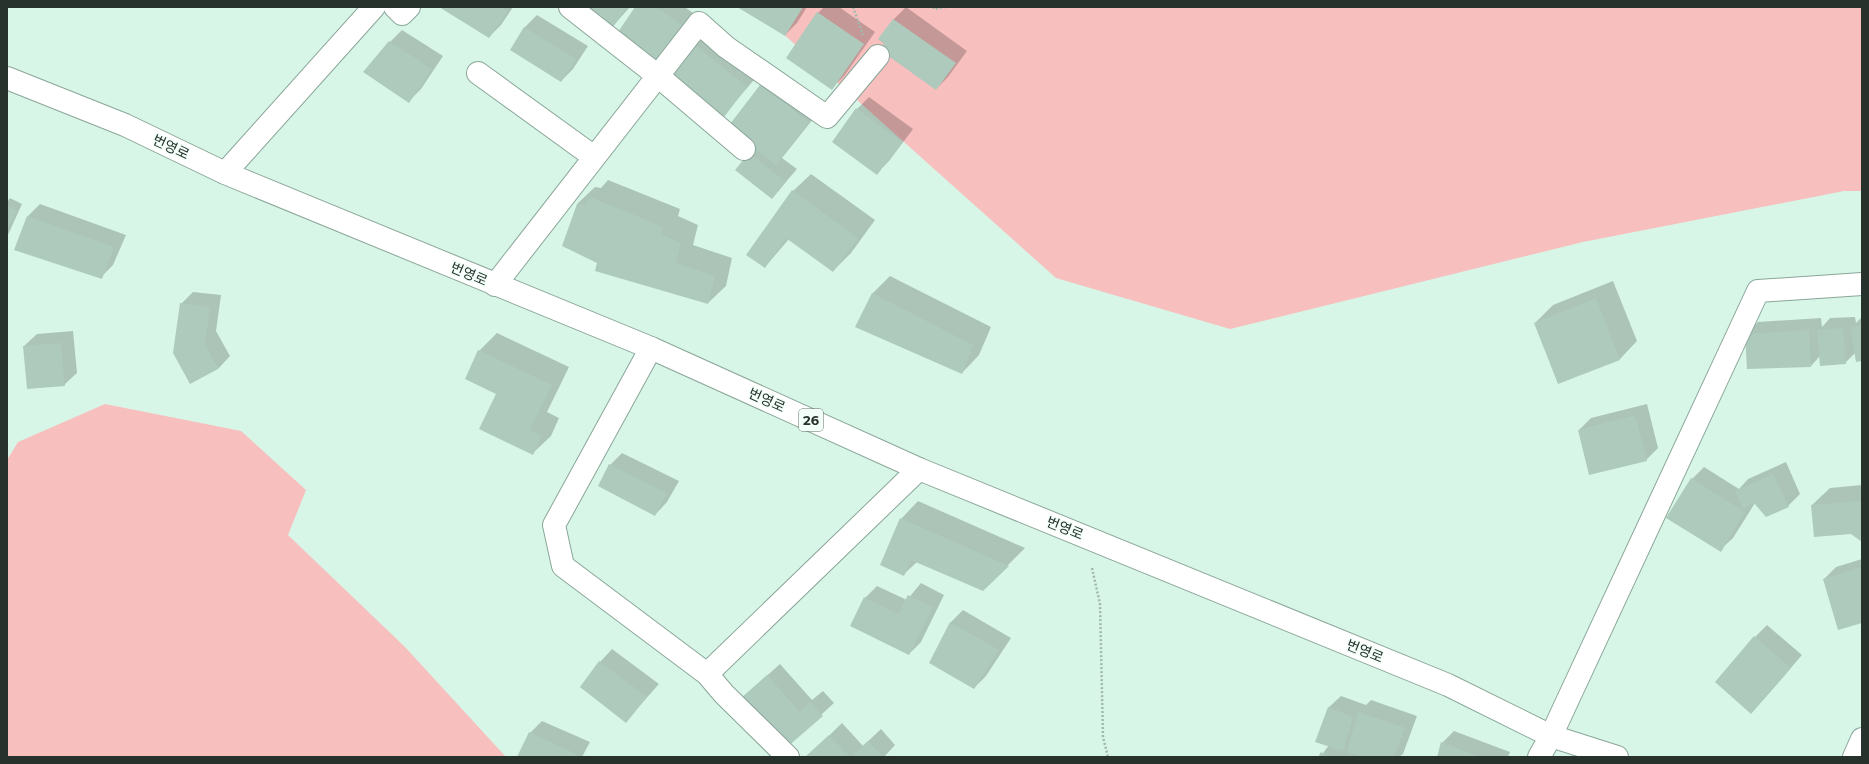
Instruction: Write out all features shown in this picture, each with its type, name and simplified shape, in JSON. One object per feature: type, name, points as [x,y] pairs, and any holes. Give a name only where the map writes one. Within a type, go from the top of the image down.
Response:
[{"type":"street","points":[[225,173],[374,7]]},
{"type":"street","points":[[395,7],[402,14],[409,7]]},
{"type":"street","points":[[570,7],[658,76],[744,149]]},
{"type":"street","points":[[495,285],[699,22],[726,47],[827,117],[878,56]]},
{"type":"street","points":[[478,73],[594,157]]},
{"type":"street","name":"번영로","points":[[7,78],[125,125],[225,173],[651,348],[919,469],[1448,685],[1551,736],[1617,757]]},
{"type":"street","points":[[1539,757],[1551,736],[1758,291],[1862,284]]},
{"type":"street","points":[[651,348],[554,525],[563,566],[707,674],[724,694],[788,757]]},
{"type":"street","points":[[707,674],[919,469]]},
{"type":"street","points":[[1854,757],[1862,739]]},
{"type":"path","points":[[933,7],[934,9],[945,7]]},
{"type":"path","points":[[1086,536],[1100,604],[1100,692],[1103,737],[1108,757]]},
{"type":"shaded area","points":[[753,7],[1862,7],[1862,191],[1844,191],[1583,242],[1230,329],[1056,278]]},
{"type":"shaded area","points":[[105,404],[241,431],[306,490],[288,535],[405,647],[506,757],[7,757],[7,460],[18,442]]},
{"type":"building","points":[[439,7],[502,7],[508,11],[489,38]]},
{"type":"building","points":[[584,7],[627,7],[613,27]]},
{"type":"building","points":[[635,7],[656,7],[682,25],[655,63],[616,35]]},
{"type":"building","points":[[737,7],[803,7],[785,36]]},
{"type":"building","points":[[817,12],[864,44],[832,90],[786,58]]},
{"type":"building","points":[[893,19],[956,63],[936,90],[880,50],[884,44],[878,39]]},
{"type":"building","points":[[524,27],[576,59],[561,82],[510,50]]},
{"type":"building","points":[[389,41],[432,69],[409,103],[363,72]]},
{"type":"building","points":[[695,45],[747,87],[724,117],[671,75]]},
{"type":"building","points":[[760,85],[809,122],[776,165],[727,128]]},
{"type":"building","points":[[856,108],[902,142],[877,175],[832,142]]},
{"type":"building","points":[[749,153],[786,182],[772,199],[735,170]]},
{"type":"building","points":[[792,190],[858,238],[833,272],[786,238],[765,268],[746,255]]},
{"type":"building","points":[[590,197],[663,227],[661,234],[681,243],[676,263],[715,276],[708,304],[595,271],[597,263],[562,246],[577,204],[586,205]]},
{"type":"building","points":[[7,206],[17,210],[7,231]]},
{"type":"building","points":[[27,216],[114,247],[102,279],[14,250]]},
{"type":"building","points":[[872,293],[973,345],[962,374],[855,327]]},
{"type":"building","points":[[1596,298],[1620,360],[1558,384],[1534,323]]},
{"type":"building","points":[[180,303],[210,307],[205,344],[218,369],[190,384],[173,353]]},
{"type":"building","points":[[1862,325],[1862,361],[1856,362],[1850,327]]},
{"type":"building","points":[[1843,328],[1846,364],[1820,366],[1817,330]]},
{"type":"building","points":[[1809,330],[1811,367],[1747,369],[1745,334]]},
{"type":"building","points":[[61,343],[65,386],[27,389],[23,346]]},
{"type":"building","points":[[478,350],[552,385],[530,430],[542,436],[533,455],[479,429],[496,394],[465,379]]},
{"type":"building","points":[[1635,415],[1647,461],[1589,475],[1578,430]]},
{"type":"building","points":[[609,464],[667,493],[655,516],[598,486]]},
{"type":"building","points":[[1773,474],[1789,507],[1766,517],[1754,503],[1743,509],[1735,491]]},
{"type":"building","points":[[1691,478],[1745,512],[1721,552],[1666,518]]},
{"type":"building","points":[[1862,502],[1862,542],[1851,534],[1814,537],[1811,505]]},
{"type":"building","points":[[900,518],[1009,566],[983,591],[911,560],[904,576],[880,565]]},
{"type":"building","points":[[1862,567],[1862,623],[1838,630],[1823,579]]},
{"type":"building","points":[[908,595],[933,607],[909,655],[850,626],[864,597],[898,614]]},
{"type":"building","points":[[950,622],[999,650],[974,689],[929,663]]},
{"type":"building","points":[[1754,636],[1791,668],[1751,714],[1715,682]]},
{"type":"building","points":[[599,661],[647,697],[626,723],[580,687]]},
{"type":"building","points":[[767,675],[800,712],[810,702],[823,716],[786,748],[741,698]]},
{"type":"building","points":[[1328,707],[1353,717],[1343,751],[1315,742]]},
{"type":"building","points":[[1358,712],[1405,728],[1394,757],[1362,757],[1347,752]]},
{"type":"building","points":[[529,732],[578,755],[577,757],[517,757]]},
{"type":"building","points":[[829,735],[850,757],[805,757]]},
{"type":"building","points":[[868,741],[883,757],[851,757]]},
{"type":"building","points":[[1441,742],[1480,757],[1437,757]]},
{"type":"building","points":[[1321,752],[1329,757],[1318,757]]}]
